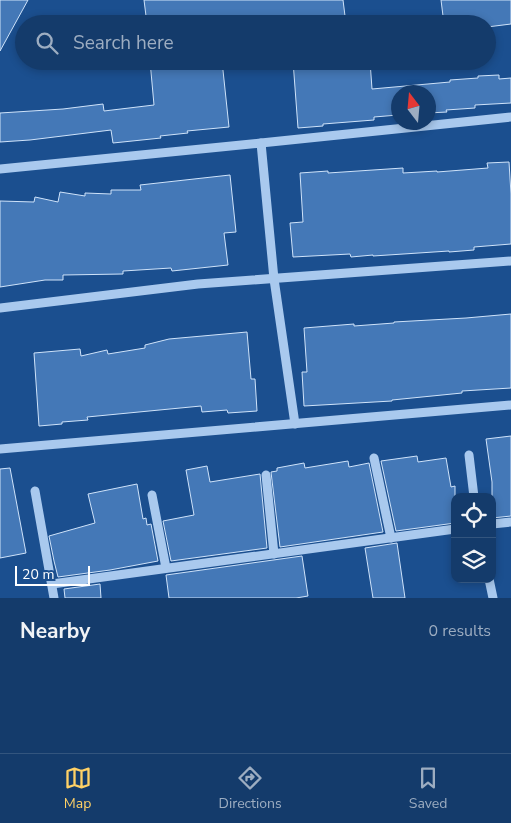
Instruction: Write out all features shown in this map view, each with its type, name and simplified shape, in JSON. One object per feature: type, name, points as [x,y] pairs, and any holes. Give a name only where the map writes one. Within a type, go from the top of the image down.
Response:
[{"type":"street","points":[[0,168],[261,144],[511,118]]},
{"type":"street","points":[[261,144],[274,279],[295,424]]},
{"type":"street","points":[[0,308],[198,284],[511,261]]},
{"type":"street","points":[[0,449],[511,405]]},
{"type":"street","points":[[469,455],[474,493]]},
{"type":"street","points":[[374,458],[391,538]]},
{"type":"street","points":[[266,475],[274,554]]},
{"type":"street","points":[[34,491],[54,598]]},
{"type":"street","points":[[152,495],[166,568]]},
{"type":"street","points":[[496,524],[511,522]]},
{"type":"street","points":[[52,584],[451,530]]},
{"type":"street","points":[[491,583],[494,598]]},
{"type":"building","points":[[0,0],[28,0],[20,15],[15,15],[15,24],[0,51]]},
{"type":"building","points":[[144,0],[343,0],[345,15],[146,15]]},
{"type":"building","points":[[441,0],[511,0],[511,24],[496,26],[496,15],[443,15]]},
{"type":"building","points":[[151,70],[223,70],[229,127],[187,131],[188,133],[160,136],[161,138],[113,143],[111,130],[0,142],[0,113],[103,104],[104,111],[154,105]]},
{"type":"building","points":[[294,70],[371,70],[372,89],[391,87],[391,116],[374,117],[374,120],[323,124],[323,126],[298,128]]},
{"type":"building","points":[[499,75],[499,79],[511,78],[511,103],[475,105],[475,108],[446,110],[447,112],[436,113],[436,85],[417,85],[478,78],[478,76]]},
{"type":"building","points":[[509,162],[511,244],[474,247],[474,250],[449,252],[351,257],[350,254],[293,257],[290,223],[303,222],[300,173],[403,168],[403,173],[437,172],[488,168],[487,163]]},
{"type":"building","points":[[230,175],[236,232],[224,233],[228,265],[172,271],[171,268],[123,271],[123,274],[63,275],[63,280],[45,280],[0,287],[0,201],[34,202],[35,197],[58,202],[60,192],[85,196],[85,193],[111,194],[111,190],[141,190],[140,185]]},
{"type":"building","points":[[511,314],[511,388],[462,391],[462,393],[392,401],[304,406],[302,372],[307,372],[304,328]]},
{"type":"building","points":[[247,332],[251,379],[255,379],[257,411],[228,413],[227,410],[202,412],[201,406],[87,417],[88,420],[39,426],[34,353],[80,349],[81,356],[107,350],[108,354],[145,348],[145,345],[169,339]]},
{"type":"building","points":[[511,436],[511,516],[496,518],[496,493],[492,493],[486,439]]},
{"type":"building","points":[[417,456],[418,462],[446,458],[451,487],[455,486],[455,493],[451,493],[451,524],[396,531],[381,461]]},
{"type":"building","points":[[348,461],[349,467],[369,463],[383,532],[280,547],[271,472],[277,471],[277,468],[304,463],[305,468]]},
{"type":"building","points":[[207,466],[210,482],[260,474],[267,548],[171,561],[163,521],[194,515],[186,470]]},
{"type":"building","points":[[10,468],[26,553],[0,558],[0,469]]},
{"type":"building","points":[[137,484],[143,519],[146,518],[147,525],[151,524],[158,561],[58,577],[49,536],[95,523],[88,494]]},
{"type":"building","points":[[397,543],[405,598],[373,598],[365,548]]},
{"type":"building","points":[[302,556],[308,596],[296,598],[169,598],[166,575]]},
{"type":"building","points":[[100,584],[101,598],[65,598],[64,589]]}]
